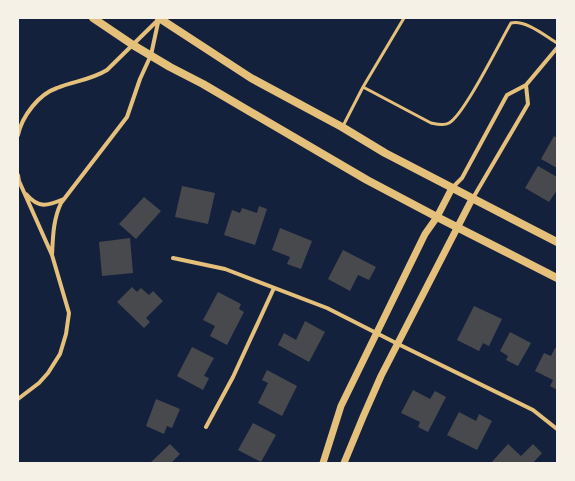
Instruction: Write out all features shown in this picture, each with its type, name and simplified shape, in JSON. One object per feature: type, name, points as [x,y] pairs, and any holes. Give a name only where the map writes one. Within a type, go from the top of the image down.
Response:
[{"type":"main road","points":[[93,18],[151,56],[203,84],[367,180],[557,278]]},
{"type":"main road","points":[[159,18],[251,78],[342,127],[385,153],[557,242]]},
{"type":"street","points":[[18,135],[27,115],[33,106],[43,96],[56,88],[97,76],[107,70],[159,18]]},
{"type":"street","points":[[52,255],[54,219],[57,211],[64,199],[127,117],[140,79],[151,56],[159,18]]},
{"type":"street","points":[[323,463],[340,406],[425,234],[437,217],[452,188],[462,178],[507,94],[526,85],[557,48]]},
{"type":"street","points":[[344,463],[381,376],[457,227],[528,104],[526,85]]},
{"type":"street","points":[[18,175],[23,191],[52,255],[69,313],[66,334],[60,354],[40,383],[18,399]]},
{"type":"street","points":[[23,191],[32,200],[39,204],[48,205],[64,199]]},
{"type":"street","points":[[173,258],[225,269],[328,308],[533,410],[557,429]]},
{"type":"street","points":[[206,427],[233,377],[274,288]]},
{"type":"lane","points":[[342,127],[363,87],[404,18]]},
{"type":"lane","points":[[363,87],[431,123],[440,125],[449,124],[458,115],[469,98],[511,23],[516,22],[524,24],[557,43]]},
{"type":"building","points":[[554,136],[557,138],[557,168],[541,159]]},
{"type":"building","points":[[538,166],[557,177],[557,190],[549,202],[525,188]]},
{"type":"building","points":[[182,186],[215,193],[208,224],[175,217]]},
{"type":"building","points":[[144,197],[161,211],[136,239],[119,224]]},
{"type":"building","points":[[259,206],[267,209],[255,245],[224,235],[232,210],[240,213],[242,208],[257,213]]},
{"type":"building","points":[[280,228],[312,241],[301,269],[287,264],[290,257],[272,250]]},
{"type":"building","points":[[130,238],[133,273],[102,276],[99,242]]},
{"type":"building","points":[[343,250],[376,267],[369,280],[358,275],[350,291],[328,279]]},
{"type":"building","points":[[132,287],[137,292],[141,288],[149,295],[153,291],[163,301],[146,318],[150,322],[144,328],[117,302]]},
{"type":"building","points":[[218,292],[241,304],[239,309],[244,312],[227,345],[210,336],[215,326],[203,320]]},
{"type":"building","points":[[474,306],[502,319],[489,346],[483,343],[479,351],[457,340]]},
{"type":"building","points":[[305,321],[325,332],[309,362],[278,345],[284,333],[296,340]]},
{"type":"building","points":[[510,332],[531,343],[518,366],[506,360],[508,356],[500,351]]},
{"type":"building","points":[[192,347],[214,358],[204,376],[209,378],[203,390],[177,376]]},
{"type":"building","points":[[555,348],[557,349],[557,390],[550,386],[553,380],[535,371],[544,353],[551,356]]},
{"type":"building","points":[[267,370],[297,386],[282,416],[258,403],[268,383],[262,380]]},
{"type":"building","points":[[413,390],[430,399],[435,391],[446,397],[428,432],[418,427],[420,422],[401,413]]},
{"type":"building","points":[[156,399],[180,409],[172,428],[167,426],[164,434],[146,426]]},
{"type":"building","points":[[459,412],[476,421],[479,414],[492,421],[477,450],[447,435]]},
{"type":"building","points":[[253,423],[276,435],[261,462],[238,450]]},
{"type":"building","points":[[170,444],[180,454],[172,462],[174,463],[150,463]]},
{"type":"building","points":[[508,444],[521,456],[533,444],[542,453],[533,463],[491,463]]}]
